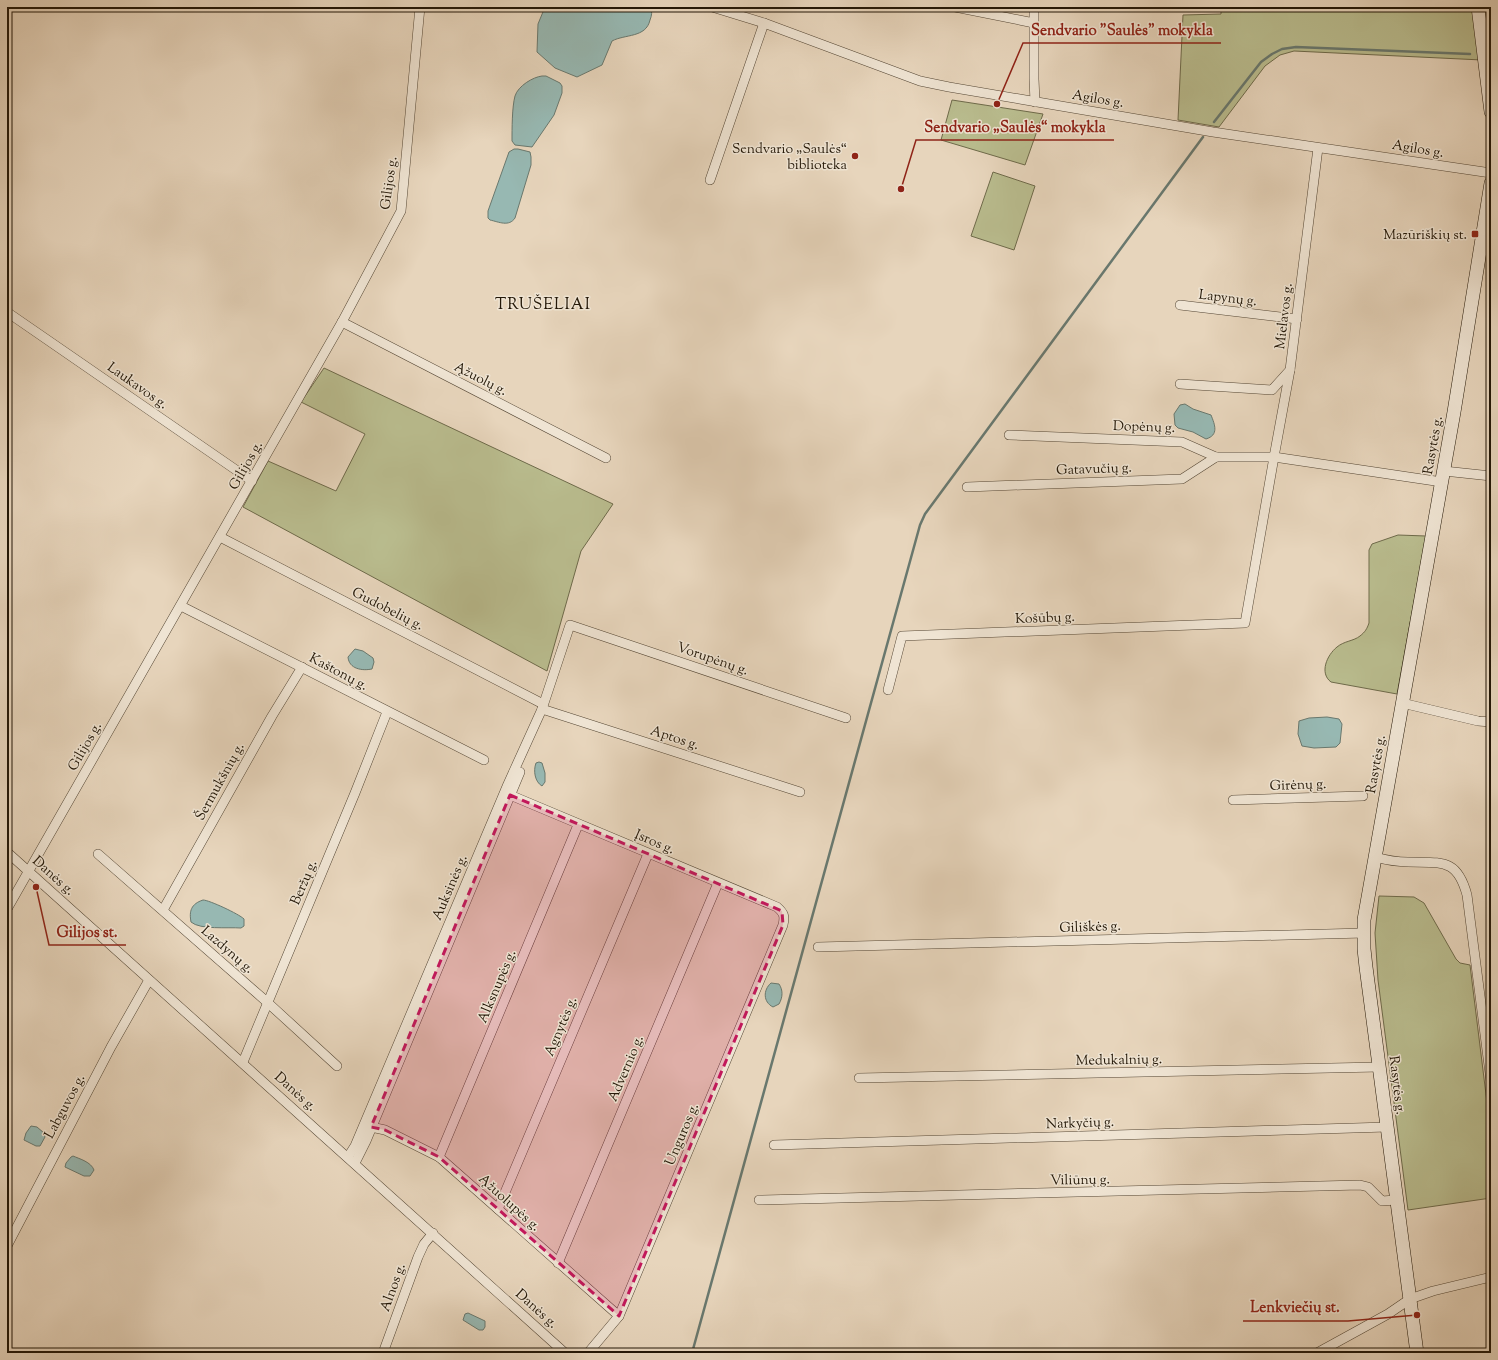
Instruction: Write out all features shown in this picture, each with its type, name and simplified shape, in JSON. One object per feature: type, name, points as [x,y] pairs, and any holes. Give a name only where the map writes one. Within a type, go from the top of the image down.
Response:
[{"type":"main road","points":[[1478,7],[1491,112]]},
{"type":"main road","name":"Rasytės g.","points":[[1417,1353],[1366,967],[1364,920],[1443,477],[1491,183]]},
{"type":"street","name":"Gilijos g.","points":[[7,908],[220,538],[342,322],[401,211],[420,7]]},
{"type":"street","name":"Agilos g.","points":[[712,7],[764,23],[920,80],[1035,102],[1208,131],[1491,173]]},
{"type":"street","points":[[955,7],[1034,22]]},
{"type":"street","points":[[1034,7],[1035,102]]},
{"type":"street","points":[[710,180],[764,23]]},
{"type":"street","name":"Mielavos g.","points":[[1180,384],[1272,390],[1290,370],[1298,319],[1318,148]]},
{"type":"street","name":"Lapynų g.","points":[[1180,305],[1298,319]]},
{"type":"street","name":"Laukavos g.","points":[[7,312],[252,481]]},
{"type":"street","name":"Ąžuolų g.","points":[[342,322],[606,458]]},
{"type":"street","points":[[1274,457],[1290,370]]},
{"type":"street","name":"Dopėnų g.","points":[[1010,435],[1182,442],[1216,457],[1274,457],[1443,477],[1491,476]]},
{"type":"street","name":"Gatavučių g.","points":[[968,486],[1182,479],[1216,457]]},
{"type":"street","name":"Košūbų g.","points":[[888,690],[902,636],[1245,623],[1274,457]]},
{"type":"street","name":"Gudobelių g.","points":[[220,538],[543,706]]},
{"type":"street","name":"Kaštonų g.","points":[[181,606],[484,760]]},
{"type":"street","name":"Auksinės g.","points":[[351,1160],[355,1146],[508,784],[543,706],[570,625]]},
{"type":"street","name":"Vorupėnų g.","points":[[570,625],[846,718]]},
{"type":"street","name":"Šermukšnių g.","points":[[163,910],[272,716],[302,667]]},
{"type":"street","points":[[1402,703],[1478,721],[1491,722]]},
{"type":"street","name":"Aptos g.","points":[[543,706],[800,792]]},
{"type":"street","name":"Beržų g.","points":[[242,1062],[355,793],[387,712]]},
{"type":"street","points":[[351,1160],[371,1127],[524,762]]},
{"type":"street","name":"Įsros g.","points":[[510,795],[578,825],[777,907],[782,911],[785,917]]},
{"type":"street","name":"Girėnų g.","points":[[1234,800],[1363,796]]},
{"type":"street","name":"Alksnupės g.","points":[[439,1157],[578,825]]},
{"type":"street","name":"Danės g.","points":[[7,852],[565,1353]]},
{"type":"street","name":"Lazdynų g.","points":[[98,854],[267,1002],[337,1066]]},
{"type":"street","name":"Agnytės g.","points":[[498,1209],[648,854]]},
{"type":"street","points":[[1375,857],[1393,862],[1442,863],[1454,869],[1463,881],[1468,903],[1491,1081]]},
{"type":"street","name":"Advernio g.","points":[[558,1263],[718,883]]},
{"type":"street","name":"Unguros g.","points":[[588,1353],[619,1316],[783,925],[785,917]]},
{"type":"street","name":"Giliškės g.","points":[[818,947],[1364,933]]},
{"type":"street","name":"Labguvos g.","points":[[7,1246],[111,1048],[149,980]]},
{"type":"street","name":"Medukalnių g.","points":[[859,1078],[1379,1067]]},
{"type":"street","name":"Ąžuolupės g.","points":[[371,1127],[385,1130],[439,1157],[619,1316]]},
{"type":"street","name":"Narkyčių g.","points":[[774,1144],[1387,1127]]},
{"type":"street","name":"Viliūnų g.","points":[[759,1200],[1360,1185],[1368,1187],[1382,1201],[1396,1200]]},
{"type":"street","name":"Alnos g.","points":[[383,1353],[418,1257],[424,1244],[433,1233]]},
{"type":"street","points":[[1317,1353],[1388,1314],[1410,1299],[1433,1291],[1491,1277]]},
{"type":"highlighted area","points":[[510,795],[782,911],[783,925],[619,1316],[439,1157],[385,1130],[371,1127]]},
{"type":"green space","points":[[1221,7],[1474,7],[1482,60],[1294,51],[1280,55],[1265,66],[1219,127],[1178,120],[1183,15],[1221,14]]},
{"type":"green space","points":[[952,100],[1043,114],[1025,165],[941,140]]},
{"type":"green space","points":[[993,172],[1035,186],[1014,250],[971,236]]},
{"type":"green space","points":[[324,368],[613,504],[581,551],[547,671],[243,507],[268,461],[336,491],[365,434],[301,402]]},
{"type":"green space","points":[[1398,535],[1426,536],[1397,694],[1331,682],[1325,674],[1325,669],[1333,650],[1340,645],[1360,636],[1366,630],[1369,623],[1369,550],[1372,544]]},
{"type":"green space","points":[[1379,896],[1414,897],[1424,903],[1456,959],[1460,963],[1470,965],[1491,1135],[1491,1198],[1408,1210],[1378,980],[1375,933]]},
{"type":"water","points":[[545,7],[651,7],[652,14],[648,26],[644,30],[640,33],[612,41],[602,65],[577,77],[555,68],[537,52],[538,24]]},
{"type":"water","points":[[546,76],[560,83],[562,86],[562,93],[554,115],[532,147],[515,145],[512,141],[515,96],[519,89],[526,83],[534,78]]},
{"type":"water","points":[[514,149],[530,152],[531,165],[515,218],[513,221],[507,223],[500,223],[488,218],[488,211],[509,152]]},
{"type":"water","points":[[1185,404],[1193,409],[1211,415],[1215,429],[1213,435],[1206,439],[1193,432],[1178,428],[1175,425],[1174,414],[1180,405]]},
{"type":"water","points":[[355,649],[363,651],[373,658],[374,662],[372,669],[364,670],[353,667],[348,657]]},
{"type":"water","points":[[1327,717],[1339,719],[1342,724],[1340,743],[1336,747],[1314,748],[1302,746],[1298,734],[1299,721],[1309,718]]},
{"type":"water","points":[[536,763],[542,763],[545,773],[545,782],[542,786],[536,779],[535,773]]},
{"type":"water","points":[[203,900],[241,917],[244,919],[244,926],[241,928],[207,927],[195,925],[191,922],[190,914],[193,906]]},
{"type":"water","points":[[771,983],[779,984],[782,991],[779,1004],[773,1007],[767,1002],[765,996],[765,992]]},
{"type":"water","points":[[31,1126],[37,1127],[44,1133],[45,1137],[40,1146],[36,1146],[24,1140],[26,1133]]},
{"type":"water","points":[[73,1156],[85,1161],[93,1167],[94,1170],[90,1176],[84,1176],[65,1167],[66,1163]]},
{"type":"water","points":[[468,1313],[485,1321],[485,1327],[483,1330],[479,1330],[463,1320],[465,1314]]},
{"type":"waterway","points":[[1214,122],[1261,62],[1282,49],[1296,47],[1470,54]]},
{"type":"waterway","points":[[692,1353],[920,525],[925,514],[1203,137]]},
{"type":"place","name":"Sendvario \"Saulės\" mokykla","points":[[997,104]]},
{"type":"place","name":"Sendvario „Saulės“ biblioteka","points":[[855,156]]},
{"type":"place","name":"Sendvario „Saulės“ mokykla","points":[[901,189]]},
{"type":"place","name":"Mazūriškių st.","points":[[1475,234]]},
{"type":"place","name":"Gilijos st.","points":[[36,887]]},
{"type":"place","name":"Lenkviečių st.","points":[[1417,1315]]},
{"type":"district","name":"TRUŠELIAI","points":[[543,303]]}]
